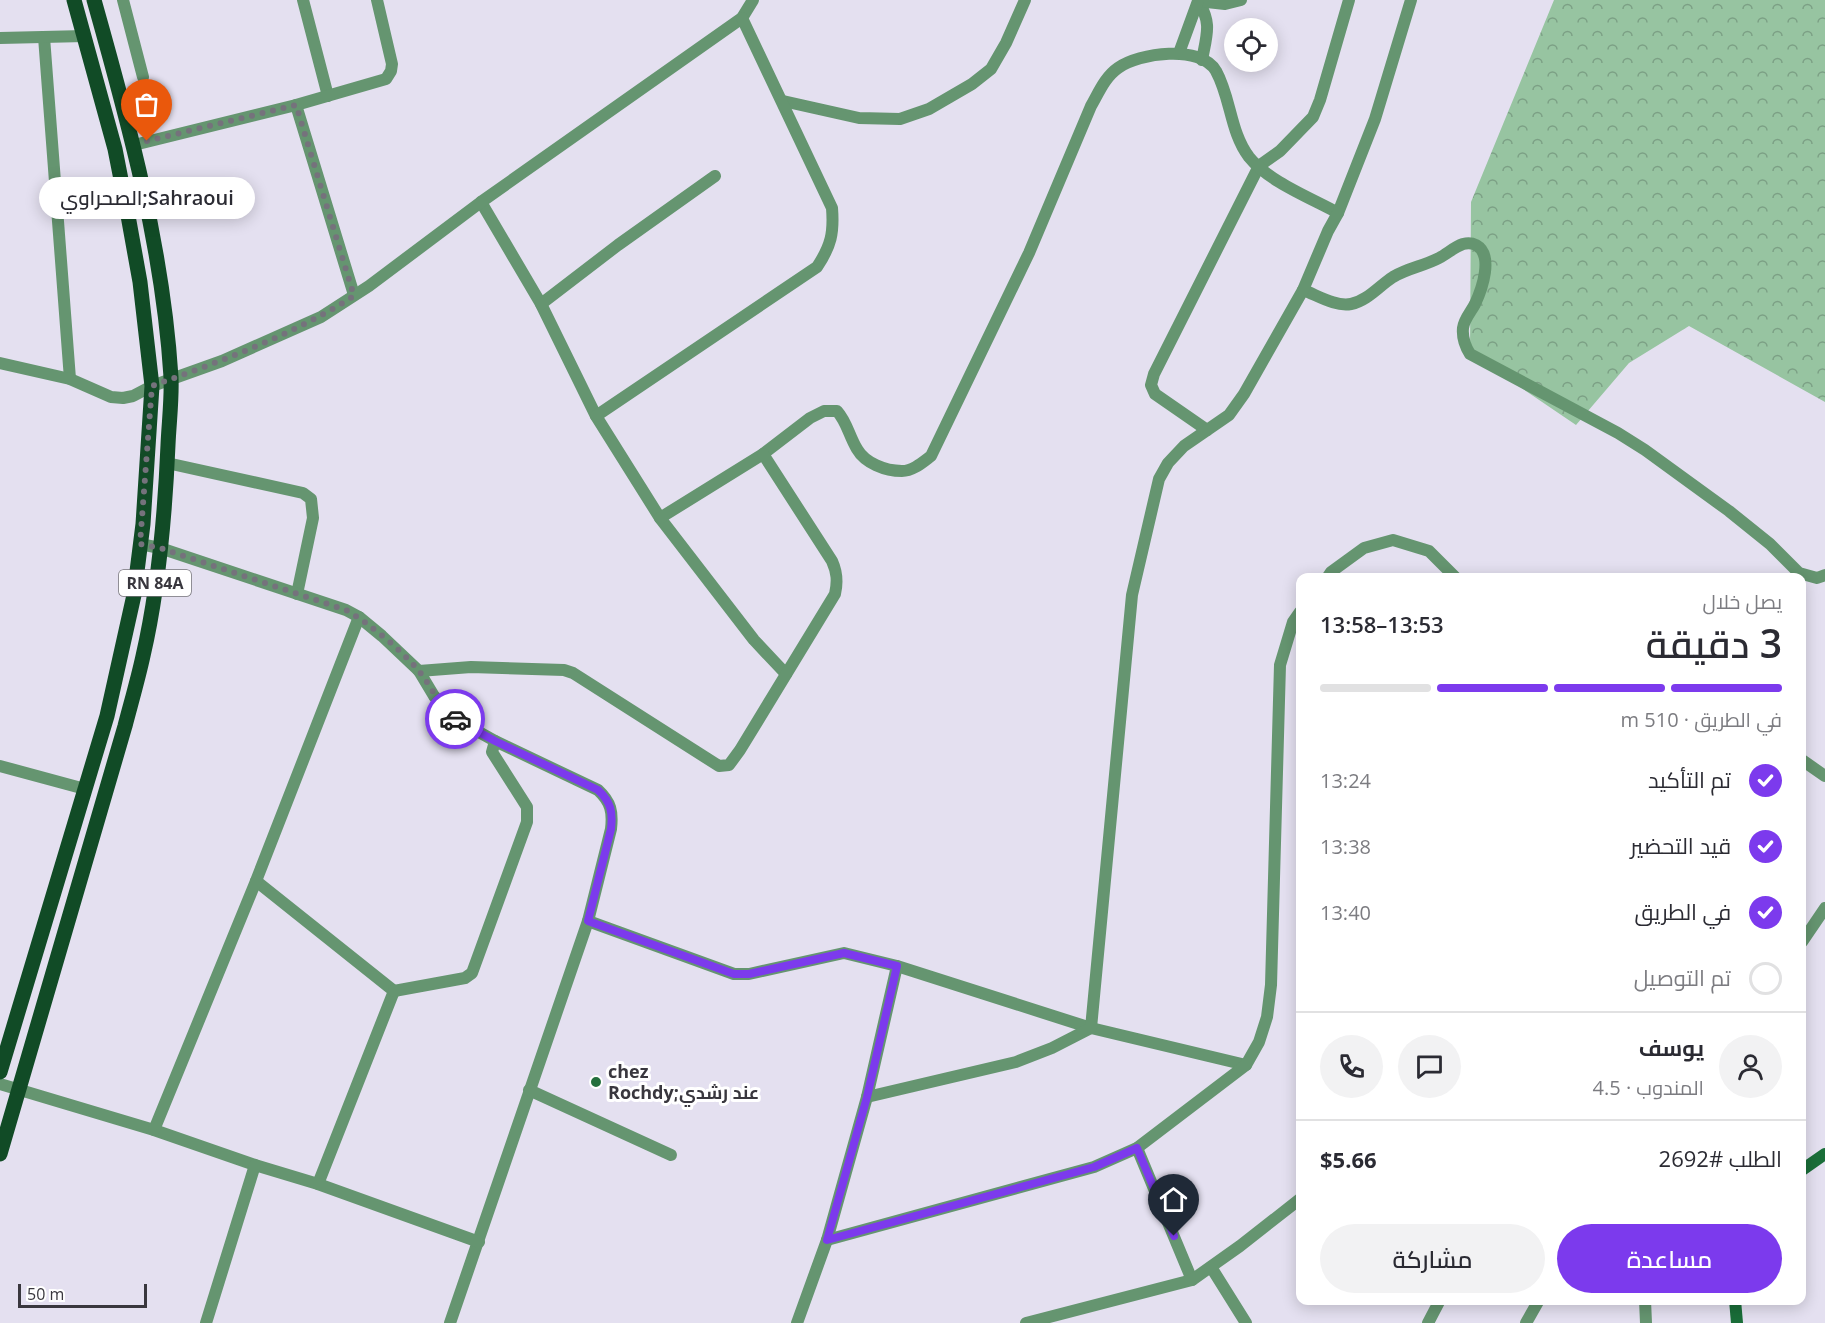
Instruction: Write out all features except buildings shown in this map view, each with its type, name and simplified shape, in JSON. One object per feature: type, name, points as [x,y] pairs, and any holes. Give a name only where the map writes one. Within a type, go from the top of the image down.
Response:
[{"type":"main road","name":"RN 84A","points":[[0,1072],[108,716],[121,660],[134,595],[140,544],[152,386],[140,282],[115,149],[86,36],[74,0]]},
{"type":"main road","name":"RN 84A","points":[[0,1154],[141,666],[151,618],[160,548],[167,463],[171,379],[163,298],[134,145],[94,0]]},
{"type":"street","points":[[123,0],[143,77]]},
{"type":"street","points":[[303,0],[328,96]]},
{"type":"street","points":[[134,145],[296,105],[386,79],[392,64],[377,0]]},
{"type":"street","points":[[0,363],[70,379],[111,397],[134,396],[152,386],[222,361],[310,322],[369,286],[481,202],[742,18],[753,0]]},
{"type":"street","points":[[783,100],[859,118],[900,118],[929,109],[972,84],[991,69],[1006,44],[1025,0]]},
{"type":"street","points":[[1198,1],[1225,4],[1241,0]]},
{"type":"street","points":[[1207,430],[1155,394],[1151,385],[1152,379],[1166,346],[1259,166],[1280,151],[1313,117],[1349,0]]},
{"type":"street","points":[[1091,1028],[1132,595],[1159,479],[1168,463],[1184,446],[1229,415],[1244,394],[1303,290],[1338,213],[1375,119],[1411,0]]},
{"type":"street","points":[[1179,53],[1198,1]]},
{"type":"street","points":[[1198,1],[1205,10],[1208,21],[1202,60]]},
{"type":"street","points":[[596,416],[817,267],[825,255],[834,226],[832,208],[783,100],[742,18]]},
{"type":"street","points":[[0,38],[86,36]]},
{"type":"street","points":[[45,37],[70,379]]},
{"type":"street","points":[[660,518],[763,454],[810,418],[824,411],[837,411],[844,419],[858,451],[879,467],[903,471],[920,465],[931,456],[1029,253],[1091,106],[1104,83],[1116,70],[1132,60],[1179,53],[1202,60],[1215,70],[1237,137],[1250,158],[1275,178],[1338,213]]},
{"type":"street","points":[[296,105],[354,296]]},
{"type":"street","points":[[541,304],[618,245],[715,176]]},
{"type":"street","points":[[481,202],[541,304],[596,416],[660,518],[754,640],[786,674]]},
{"type":"street","points":[[1303,290],[1338,303],[1349,304],[1361,301],[1407,270],[1439,258],[1464,244],[1472,243],[1478,246],[1483,251],[1486,260],[1479,295],[1466,319],[1463,330],[1465,345],[1470,354],[1645,450],[1770,544],[1799,573]]},
{"type":"street","points":[[419,671],[471,667],[564,670],[573,673],[719,766],[729,765],[741,750],[835,594],[838,584],[837,571],[832,561],[763,454]]},
{"type":"street","points":[[167,463],[303,493],[311,499],[313,518],[297,594]]},
{"type":"street","points":[[1330,573],[1364,548],[1393,540],[1429,551],[1451,573]]},
{"type":"street","points":[[140,544],[160,548],[346,610],[359,617],[419,671],[434,696],[452,717],[495,741],[598,790],[608,799],[613,814],[611,829],[588,921],[450,1323]]},
{"type":"street","points":[[1806,575],[1817,578],[1825,575]]},
{"type":"street","points":[[154,1130],[256,881],[359,617]]},
{"type":"street","points":[[827,1240],[1094,1167],[1137,1148],[1246,1065],[1259,1042],[1267,1017],[1270,985],[1280,665],[1296,618]]},
{"type":"street","points":[[256,881],[394,991],[465,978],[472,973],[527,822],[527,807],[492,752],[495,741]]},
{"type":"street","points":[[1806,763],[1825,776]]},
{"type":"street","points":[[0,766],[85,789]]},
{"type":"street","points":[[1806,936],[1825,908]]},
{"type":"street","points":[[588,921],[734,974],[749,974],[844,953],[897,966],[1091,1028],[1246,1065]]},
{"type":"street","points":[[797,1323],[827,1240],[867,1097],[897,966]]},
{"type":"street","points":[[318,1184],[394,991]]},
{"type":"street","points":[[867,1097],[1016,1062],[1052,1048],[1091,1028]]},
{"type":"street","points":[[0,1084],[154,1130],[318,1184],[479,1242]]},
{"type":"street","points":[[529,1090],[671,1155]]},
{"type":"street","points":[[1137,1148],[1192,1280]]},
{"type":"street","points":[[1806,1167],[1825,1154]]},
{"type":"street","points":[[206,1323],[255,1165]]},
{"type":"street","points":[[1026,1323],[1192,1280],[1296,1202]]},
{"type":"street","points":[[1210,1267],[1246,1323]]},
{"type":"street","points":[[1428,1323],[1437,1305]]},
{"type":"street","points":[[1526,1323],[1536,1305]]},
{"type":"street","points":[[1645,1305],[1646,1323]]},
{"type":"street","points":[[1735,1305],[1737,1323]]},
{"type":"green space","points":[[1554,0],[1825,0],[1825,402],[1689,326],[1629,363],[1576,425],[1470,353],[1471,202]]},
{"type":"way so far","points":[[147,141],[296,105],[354,296],[321,317],[222,361],[152,386],[140,544],[160,548],[346,610],[359,617],[419,671],[434,696],[455,719]]},
{"type":"place","name":"Sahraoui;الصحراوي","points":[[147,141]]},
{"type":"place","name":"chez Rochdy;عند رشدي","points":[[596,1082]]},
{"type":"route","points":[[455,719],[495,741],[598,790],[608,799],[613,814],[611,829],[588,921],[734,974],[749,974],[831,954],[844,953],[897,966],[867,1097],[827,1240],[1094,1167],[1137,1148],[1174,1236]]}]
